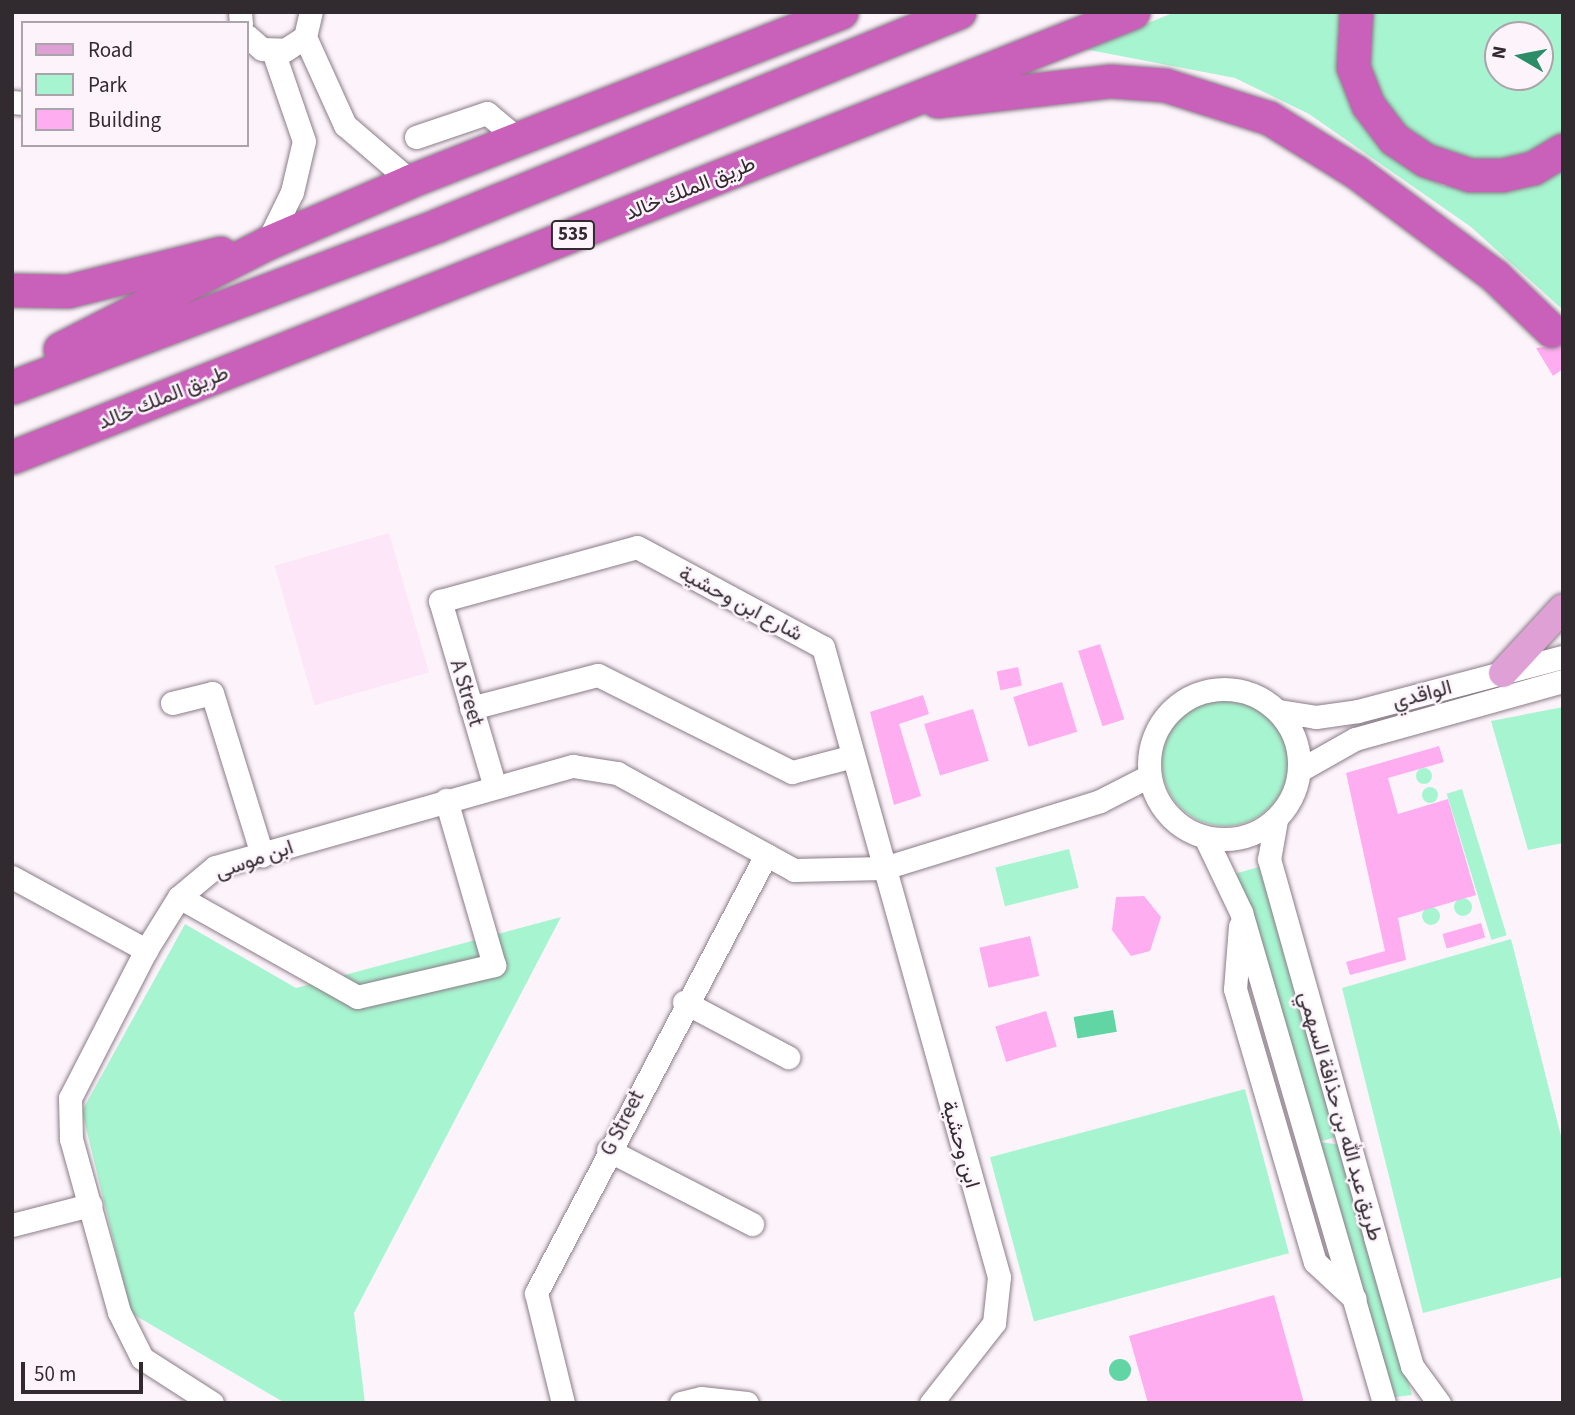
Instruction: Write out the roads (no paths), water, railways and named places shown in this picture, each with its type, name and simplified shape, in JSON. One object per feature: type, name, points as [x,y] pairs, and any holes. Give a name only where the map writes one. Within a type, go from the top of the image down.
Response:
[{"type":"highway","points":[[12,373],[267,243],[410,181],[841,12]]},
{"type":"highway","points":[[12,387],[438,225],[959,12]]},
{"type":"highway","name":"طريق الملك خالد","points":[[12,457],[1133,12]]},
{"type":"highway","points":[[1356,12],[1353,67],[1367,106],[1394,139],[1425,160],[1470,175],[1502,176],[1533,168],[1563,150]]},
{"type":"highway","points":[[903,103],[1111,80],[1212,98],[1269,118],[1356,172],[1494,276],[1551,330]]},
{"type":"highway","points":[[12,290],[68,291],[267,243]]},
{"type":"main road","points":[[1503,673],[1563,608]]},
{"type":"street","points":[[312,12],[304,37],[345,125],[410,181]]},
{"type":"street","points":[[248,37],[273,51],[304,142],[292,192],[267,243]]},
{"type":"street","points":[[273,51],[304,37]]},
{"type":"street","points":[[416,136],[487,113],[518,139]]},
{"type":"street","name":"شارع ابن وحشية","points":[[440,601],[636,547],[823,647],[884,868]]},
{"type":"street","name":"A Street","points":[[440,601],[494,784]]},
{"type":"street","name":"الواقدي","points":[[1279,712],[1316,717],[1358,712],[1563,657]]},
{"type":"street","points":[[471,708],[598,675],[792,772],[853,756]]},
{"type":"street","name":"الواقدي","points":[[1300,770],[1355,739],[1563,681]]},
{"type":"street","points":[[1237,690],[1279,712],[1296,739],[1300,770],[1292,797],[1276,820],[1255,834],[1206,838],[1186,830],[1153,787],[1157,730],[1190,696],[1237,690]]},
{"type":"street","points":[[172,703],[212,693],[262,855]]},
{"type":"street","name":"ابن موسى","points":[[212,1403],[172,1394],[142,1358],[119,1312],[71,1139],[70,1098],[146,950],[180,897],[215,867],[494,784],[573,766],[617,773],[793,870],[884,868]]},
{"type":"street","points":[[884,868],[1153,787]]},
{"type":"street","points":[[180,897],[357,997],[494,965],[446,800]]},
{"type":"street","name":"طريق عبد الله بن حذافة السهمي","points":[[1276,820],[1269,859],[1356,1171],[1412,1366],[1439,1403]]},
{"type":"street","name":"طريق عبد الله بن حذافة السهمي","points":[[1206,838],[1241,912],[1384,1403]]},
{"type":"street","name":"G Street","points":[[563,1403],[536,1293],[684,1002],[766,855]]},
{"type":"street","name":"ابن وحشية","points":[[884,868],[999,1277],[994,1324],[931,1403]]},
{"type":"street","points":[[12,877],[146,950]]},
{"type":"street","points":[[684,1002],[788,1057]]},
{"type":"street","points":[[608,1150],[752,1224]]},
{"type":"street","points":[[12,1225],[90,1205]]},
{"type":"street","points":[[681,1403],[701,1398],[747,1403]]}]
